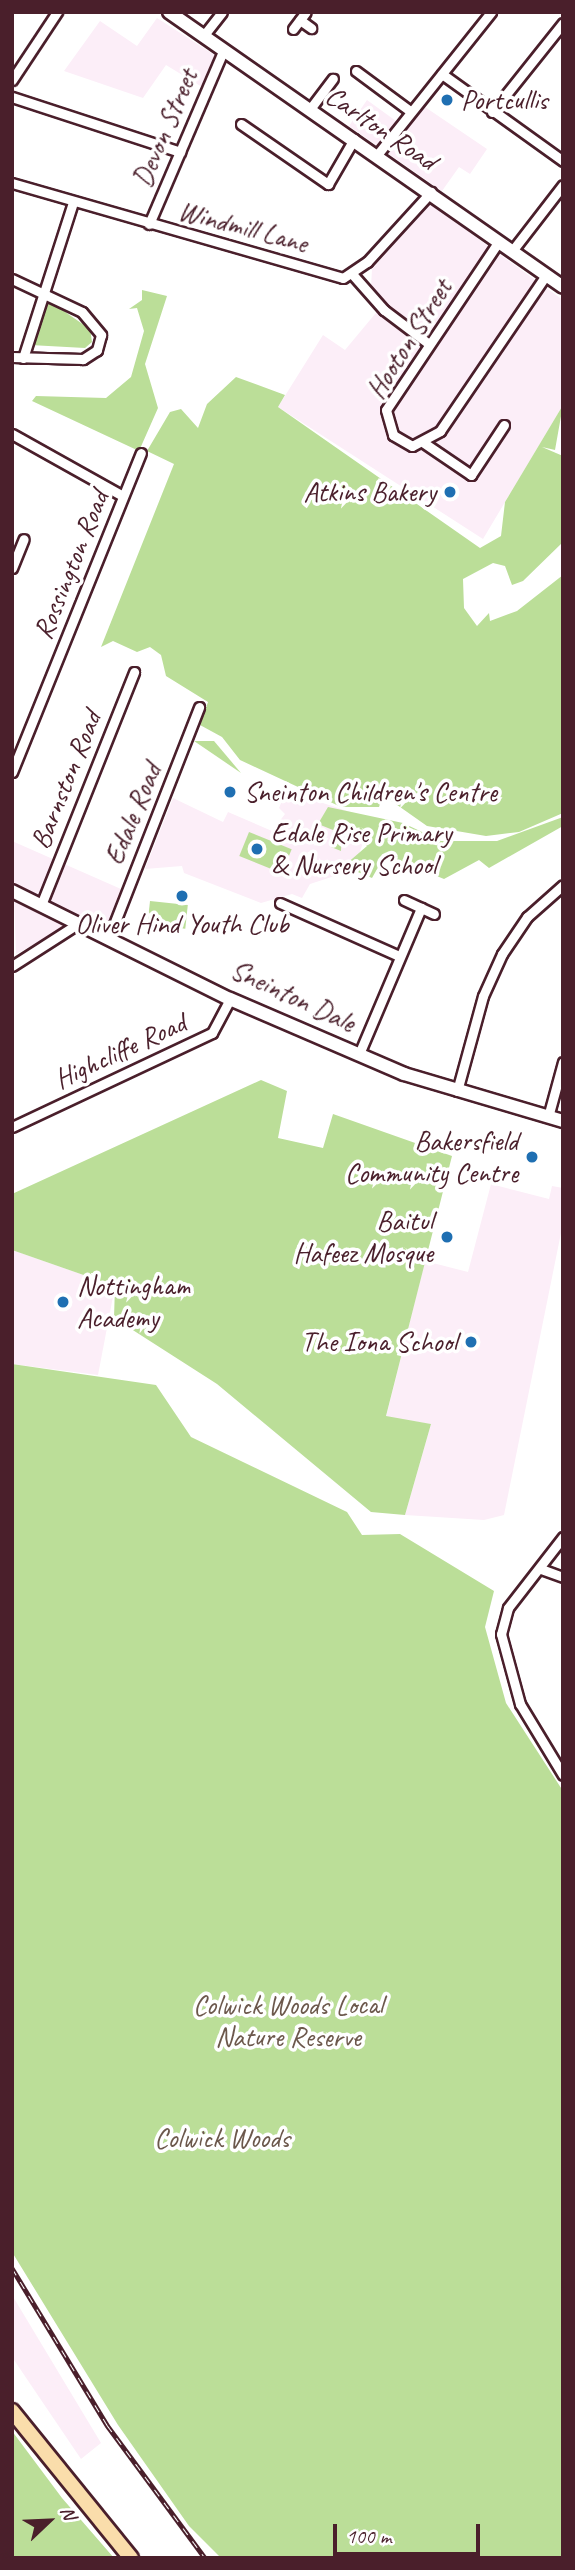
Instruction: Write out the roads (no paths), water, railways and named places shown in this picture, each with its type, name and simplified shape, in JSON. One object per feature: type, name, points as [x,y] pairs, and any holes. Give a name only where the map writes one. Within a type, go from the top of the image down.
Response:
[{"type":"main road","points":[[12,2411],[131,2558]]},
{"type":"street","points":[[12,80],[57,12]]},
{"type":"street","name":"Carlton Road","points":[[169,12],[431,192],[563,287]]},
{"type":"street","points":[[204,35],[222,12]]},
{"type":"street","points":[[377,155],[491,12]]},
{"type":"street","points":[[293,29],[303,16],[311,28]]},
{"type":"street","points":[[492,112],[563,23]]},
{"type":"street","name":"Devon Street","points":[[149,224],[223,49]]},
{"type":"street","points":[[356,71],[369,75],[410,111]]},
{"type":"street","points":[[442,74],[563,161]]},
{"type":"street","points":[[310,109],[333,79]]},
{"type":"street","points":[[12,97],[180,152]]},
{"type":"street","points":[[241,124],[328,184],[354,139]]},
{"type":"street","name":"Windmill Lane","points":[[12,183],[343,278],[353,275]]},
{"type":"street","points":[[512,251],[563,185]]},
{"type":"street","points":[[429,344],[368,296],[353,275],[431,192]]},
{"type":"street","points":[[23,358],[73,202]]},
{"type":"street","name":"Hooton Street","points":[[424,443],[403,442],[385,419],[429,344],[499,241]]},
{"type":"street","points":[[504,425],[471,475],[424,443],[440,431],[546,275]]},
{"type":"street","points":[[12,279],[46,290],[94,322],[99,344],[83,359],[12,357]]},
{"type":"street","points":[[12,433],[123,496]]},
{"type":"street","name":"Rossington Road","points":[[12,772],[141,453]]},
{"type":"street","points":[[12,568],[24,539]]},
{"type":"street","name":"Barnston Road","points":[[41,905],[134,672]]},
{"type":"street","name":"Edale Road","points":[[108,937],[199,706]]},
{"type":"street","points":[[457,1091],[483,996],[502,954],[527,917],[563,885]]},
{"type":"street","name":"Sneinton Dale","points":[[12,891],[230,999],[359,1054],[457,1091],[563,1121]]},
{"type":"street","points":[[404,901],[434,914]]},
{"type":"street","points":[[280,903],[294,904],[399,956]]},
{"type":"street","points":[[359,1054],[421,908]]},
{"type":"street","points":[[12,966],[79,923]]},
{"type":"street","name":"Highcliffe Road","points":[[12,1127],[212,1033],[230,999]]},
{"type":"street","points":[[548,1117],[563,1062]]},
{"type":"street","points":[[563,1537],[541,1569],[508,1608],[502,1642],[520,1704],[563,1775]]},
{"type":"street","points":[[541,1569],[563,1577]]},
{"type":"railway","points":[[12,2268],[107,2425],[205,2558]]},
{"type":"place","name":"Portcullis","points":[[447,100]]},
{"type":"place","name":"Atkins Bakery","points":[[450,492]]},
{"type":"place","name":"Sneinton Children's Centre","points":[[230,792]]},
{"type":"place","name":"Edale Rise Primary & Nursery School","points":[[257,849]]},
{"type":"place","name":"Oliver Hind Youth Club","points":[[182,896]]},
{"type":"place","name":"Bakersfield Community Centre","points":[[532,1157]]},
{"type":"place","name":"Baitul Hafeez Mosque","points":[[447,1237]]},
{"type":"place","name":"Nottingham Academy","points":[[63,1302]]},
{"type":"place","name":"The Iona School","points":[[471,1342]]},
{"type":"park label","name":"Colwick Woods Local Nature Reserve","points":[[288,2021]]},
{"type":"park label","name":"Colwick Woods","points":[[222,2138]]}]
